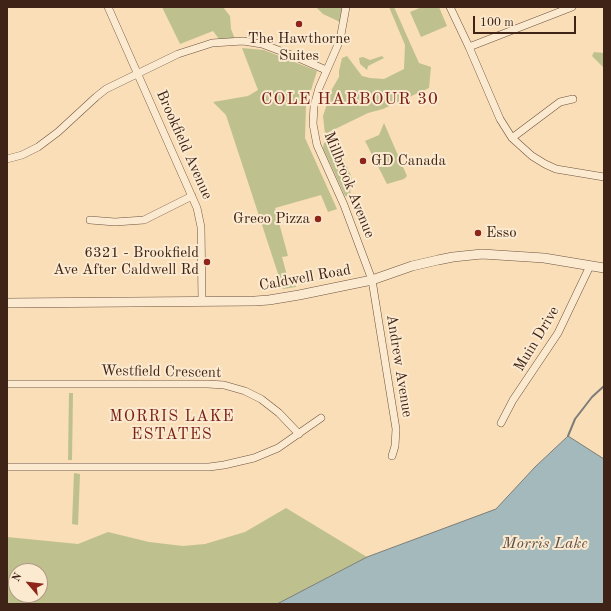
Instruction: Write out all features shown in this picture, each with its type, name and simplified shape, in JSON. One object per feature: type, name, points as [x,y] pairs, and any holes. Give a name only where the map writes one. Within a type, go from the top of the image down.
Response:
[{"type":"street","name":"Brookfield Avenue","points":[[108,7],[197,208],[201,227],[202,300]]},
{"type":"street","name":"Millbrook Avenue","points":[[346,7],[342,32],[336,51],[318,88],[314,106],[314,131],[317,145],[344,205],[372,280]]},
{"type":"street","points":[[450,7],[500,119],[512,138],[532,156],[556,169],[604,177]]},
{"type":"street","points":[[469,47],[572,7]]},
{"type":"street","points":[[7,159],[22,155],[38,147],[58,132],[96,96],[106,89],[190,50],[212,44],[242,41],[262,44],[275,48],[326,70]]},
{"type":"street","points":[[512,138],[560,102],[573,99]]},
{"type":"street","points":[[90,220],[123,222],[144,220],[192,196]]},
{"type":"street","name":"Caldwell Road","points":[[7,303],[269,300],[372,280],[412,266],[438,260],[482,254],[544,258],[604,268]]},
{"type":"street","name":"Muin Drive","points":[[501,424],[513,400],[558,333],[590,266]]},
{"type":"street","name":"Andrew Avenue","points":[[372,280],[396,429],[395,446],[392,456]]},
{"type":"street","name":"Westfield Crescent","points":[[7,384],[224,385],[245,391],[261,399],[279,413],[299,434]]},
{"type":"street","points":[[7,466],[209,467],[224,465],[240,462],[278,448],[321,418]]},
{"type":"green space","points":[[162,7],[223,7],[230,16],[231,29],[235,39],[222,43],[213,31],[180,44]]},
{"type":"green space","points":[[316,7],[342,7],[343,15],[340,22],[323,14]]},
{"type":"green space","points":[[389,7],[394,7],[419,63],[431,67],[429,88],[383,109],[368,113],[325,134],[323,116],[332,89],[339,77],[342,58],[347,56],[362,76],[370,78],[384,79],[404,69],[405,45]]},
{"type":"green space","points":[[422,7],[439,7],[447,26],[421,37],[410,12]]},
{"type":"green space","points":[[242,48],[264,50],[317,71],[306,106],[305,138],[337,209],[328,212],[321,195],[275,208],[288,256],[282,257],[288,279],[294,277],[296,287],[283,289],[226,115],[213,102],[248,96],[258,90]]},
{"type":"green space","points":[[594,52],[604,53],[604,68],[592,56]]},
{"type":"green space","points":[[382,56],[384,58],[368,66],[367,70],[360,64],[359,58],[363,57],[370,60]]},
{"type":"green space","points":[[384,123],[407,176],[404,179],[387,184],[365,141],[379,135]]},
{"type":"green space","points":[[334,137],[355,185],[350,187],[351,197],[345,196],[323,148],[324,143]]},
{"type":"green space","points":[[69,393],[73,393],[72,460],[68,460]]},
{"type":"green space","points":[[74,473],[80,474],[78,525],[72,524]]},
{"type":"green space","points":[[286,508],[367,557],[277,604],[7,604],[7,537],[78,544],[108,532],[149,542],[183,546],[205,544],[245,532]]},
{"type":"water","name":"Morris Lake","points":[[568,436],[604,459],[604,604],[277,604],[367,557],[496,509],[535,467]]},
{"type":"waterway","points":[[568,436],[575,419],[592,397],[604,386]]},
{"type":"place","name":"The Hawthorne Suites","points":[[299,24]]},
{"type":"place","name":"GD Canada","points":[[363,161]]},
{"type":"place","name":"Greco Pizza","points":[[318,219]]},
{"type":"place","name":"Esso","points":[[478,233]]},
{"type":"place","name":"6321 - Brookfield Ave After Caldwell Rd","points":[[207,262]]},
{"type":"district","name":"COLE HARBOUR 30","points":[[350,100]]},
{"type":"district","name":"MORRIS LAKE ESTATES","points":[[172,426]]}]
